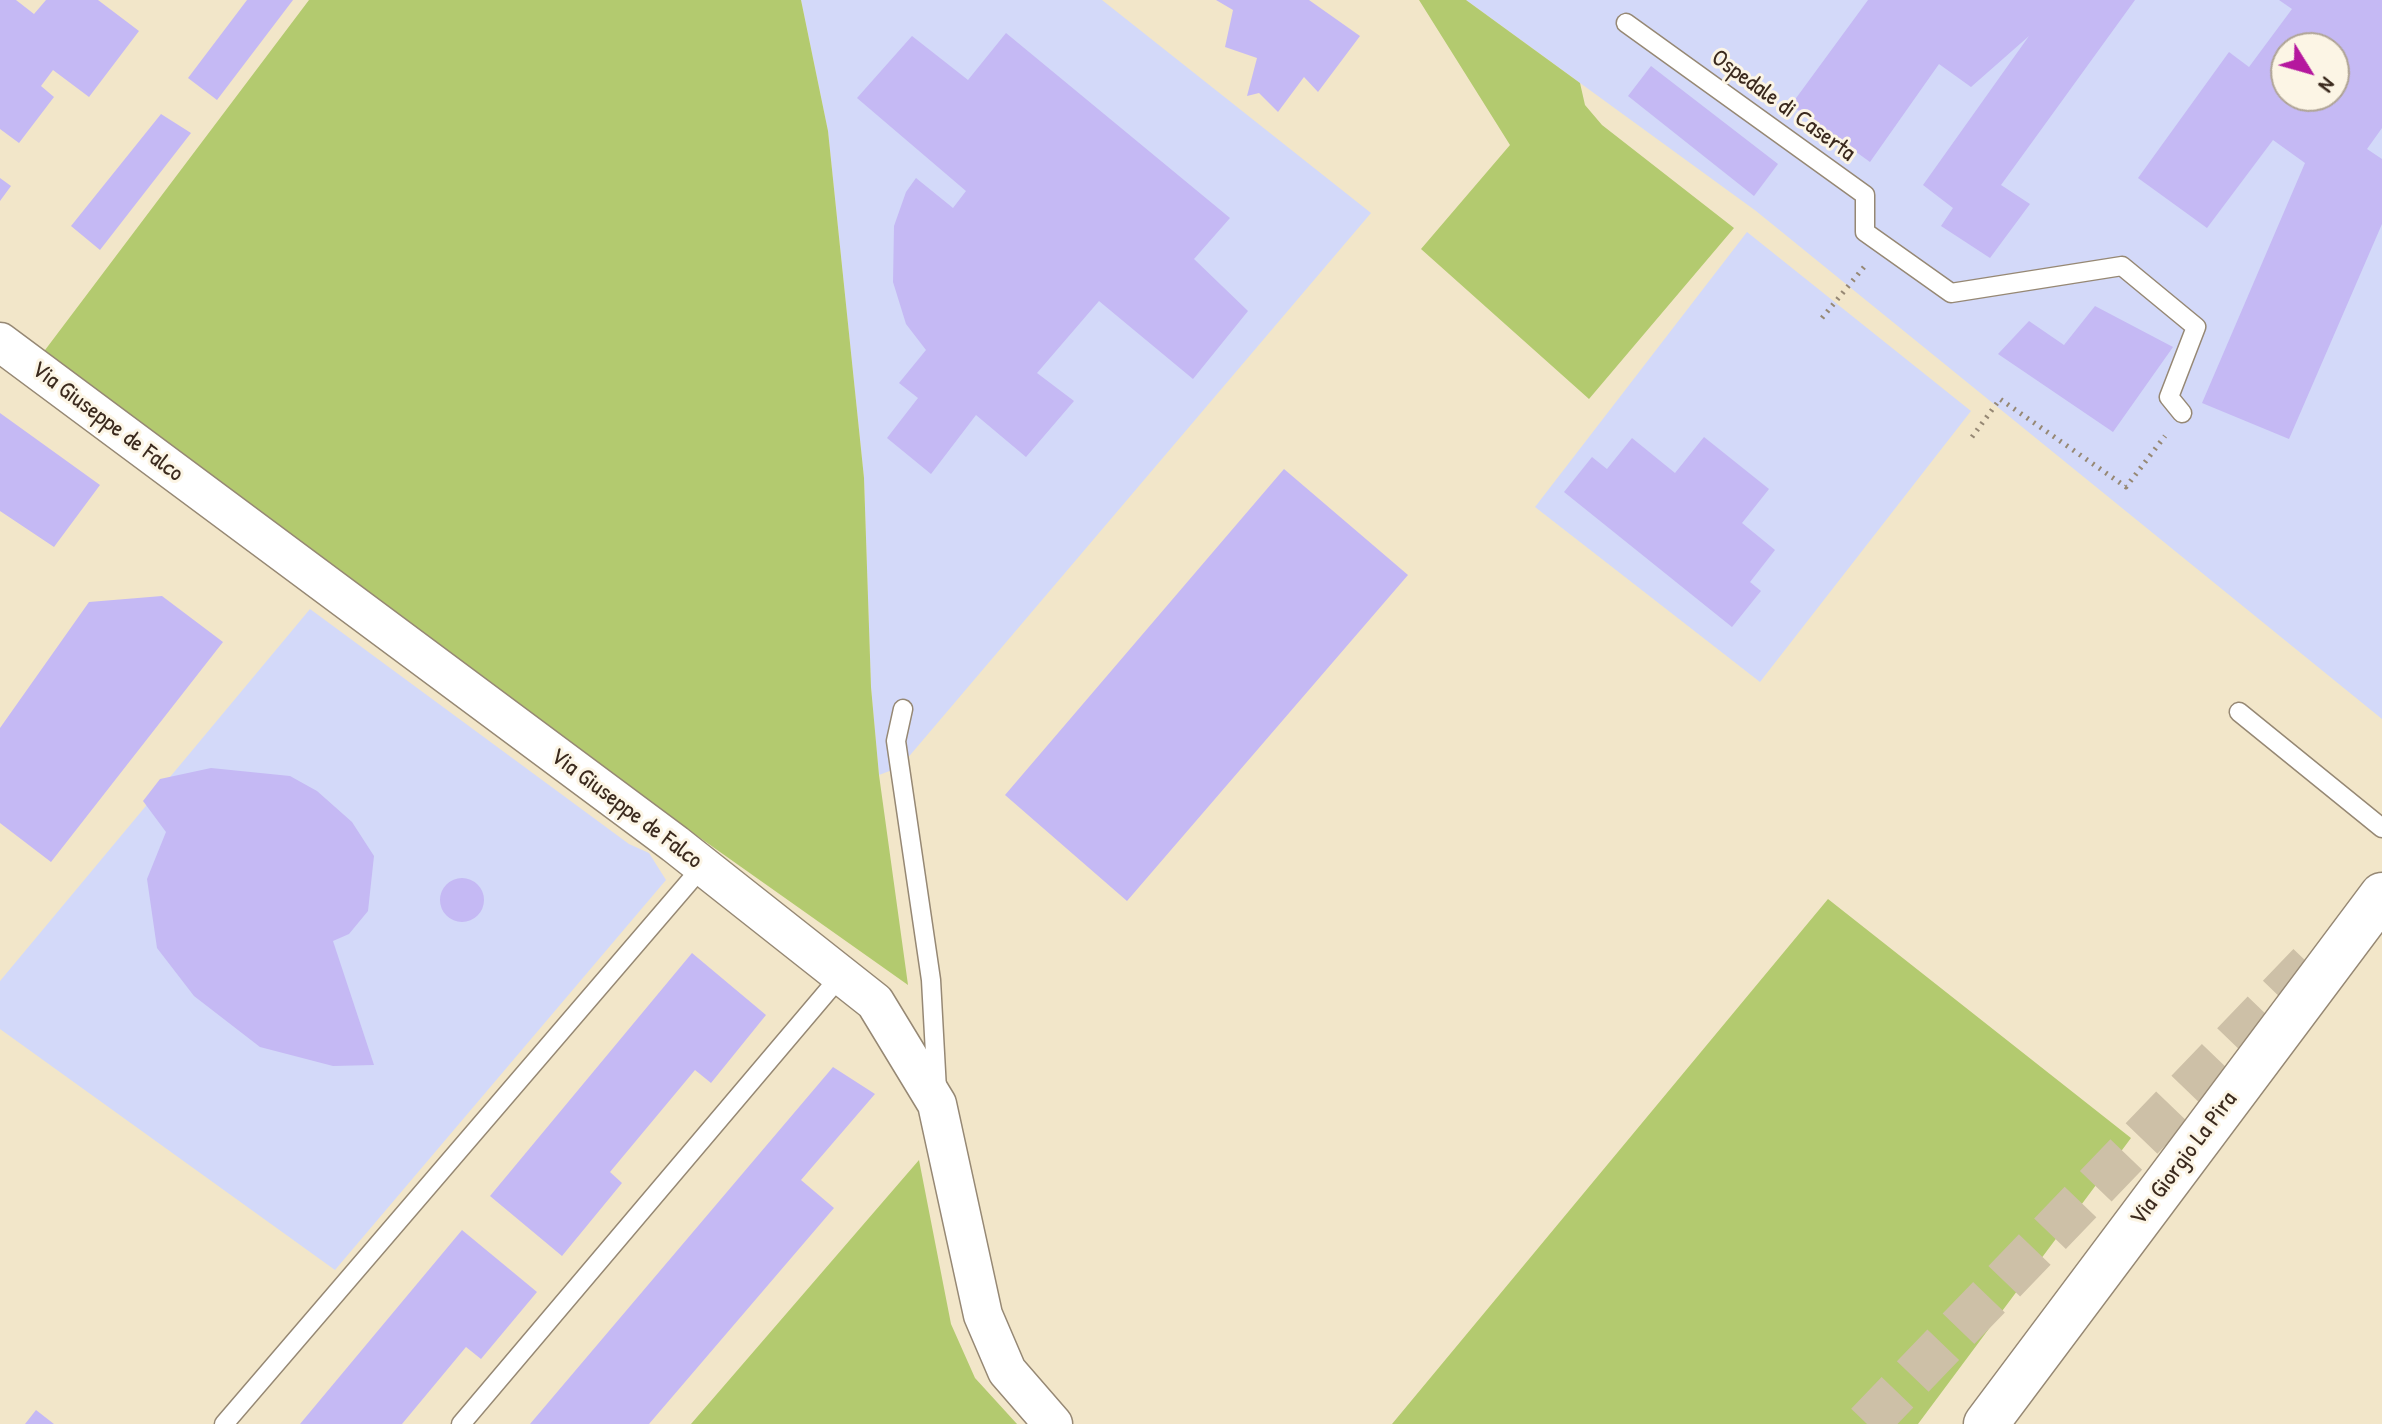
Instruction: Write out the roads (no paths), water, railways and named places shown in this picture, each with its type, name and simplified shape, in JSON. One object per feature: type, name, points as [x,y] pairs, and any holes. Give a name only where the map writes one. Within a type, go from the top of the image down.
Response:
[{"type":"street","name":"Via Giuseppe de Falco","points":[[0,342],[843,973],[875,1002],[937,1104],[983,1315],[1007,1371],[1053,1424]]},
{"type":"street","name":"Via Giorgio La Pira","points":[[1986,1424],[2382,895]]},
{"type":"lane","name":"Ospedale di Caserta","points":[[1626,23],[1865,195],[1865,232],[1951,293],[2122,266],[2196,327],[2169,397],[2182,413]]},
{"type":"lane","points":[[903,709],[896,741],[931,980],[937,1104]]},
{"type":"lane","points":[[2239,712],[2382,828]]},
{"type":"lane","points":[[224,1424],[702,867]]},
{"type":"lane","points":[[461,1424],[843,973]]},
{"type":"tunnel","points":[[1867,1424],[2320,953]]}]
